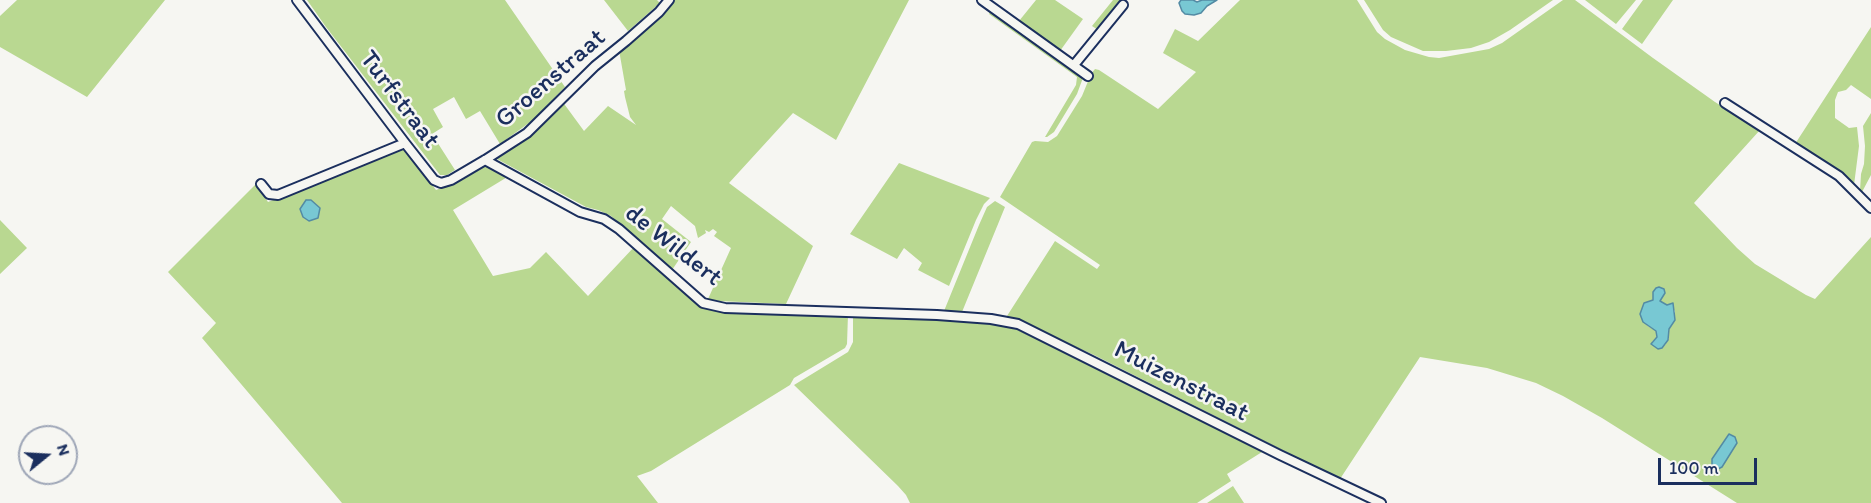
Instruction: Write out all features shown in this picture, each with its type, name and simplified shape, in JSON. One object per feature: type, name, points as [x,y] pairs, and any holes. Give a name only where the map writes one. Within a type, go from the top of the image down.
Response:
[{"type":"street","name":"Turfstraat","points":[[297,0],[435,180],[441,183],[451,180],[485,160]]},
{"type":"street","name":"Groenstraat","points":[[485,160],[527,133],[595,66],[634,34],[669,0]]},
{"type":"street","points":[[982,0],[1088,76]]},
{"type":"street","points":[[1074,65],[1123,5]]},
{"type":"street","points":[[1725,103],[1839,176],[1871,208]]},
{"type":"street","points":[[261,184],[269,194],[279,195],[405,143]]},
{"type":"street","name":"de Wildert","points":[[485,160],[580,212],[604,219],[619,229],[704,303],[725,308],[957,317]]},
{"type":"street","name":"Muizenstraat","points":[[957,317],[991,319],[1018,324],[1381,503]]},
{"type":"green space","points":[[17,0],[165,0],[87,97],[0,47],[0,16]]},
{"type":"green space","points":[[307,0],[505,0],[565,87],[533,120],[500,144],[480,111],[466,119],[454,97],[433,109],[443,127],[432,134],[455,170],[447,175],[440,175]]},
{"type":"green space","points":[[604,0],[657,0],[660,3],[628,31]]},
{"type":"green space","points":[[673,0],[909,0],[836,140],[793,113],[729,183],[813,246],[786,304],[708,299],[731,248],[714,236],[717,232],[713,229],[709,232],[705,230],[706,233],[698,238],[695,226],[671,206],[662,219],[691,242],[672,270],[611,216],[586,207],[495,158],[562,101],[584,131],[608,106],[636,125],[630,117],[625,97],[624,91],[626,90],[619,50]]},
{"type":"green space","points":[[1036,0],[1055,0],[1083,19],[1060,51],[1019,21]]},
{"type":"green space","points":[[1113,0],[1122,0],[1098,30],[1092,26]]},
{"type":"green space","points":[[1240,0],[1357,0],[1377,32],[1385,39],[1405,50],[1439,58],[1489,49],[1502,43],[1563,0],[1575,0],[1715,102],[1760,130],[1694,203],[1755,264],[1815,299],[1871,237],[1871,503],[1737,503],[1602,418],[1536,383],[1487,368],[1420,357],[1340,479],[1094,355],[1007,316],[1055,241],[1097,269],[1100,265],[1000,197],[1032,142],[1048,142],[1057,136],[1082,96],[1095,69],[1158,109],[1196,72],[1163,53],[1175,29],[1198,41]],"holes":[[[1662,288],[1665,293],[1660,301],[1675,311],[1675,320],[1669,329],[1669,338],[1665,345],[1658,349],[1652,342],[1657,337],[1656,331],[1648,326],[1640,314],[1644,303],[1653,300]]]},
{"type":"green space","points":[[1364,0],[1553,0],[1489,42],[1471,48],[1423,51],[1391,37],[1383,30]]},
{"type":"green space","points":[[1585,0],[1636,0],[1616,24]]},
{"type":"green space","points":[[1643,0],[1673,0],[1642,44],[1622,29]]},
{"type":"green space","points":[[991,9],[1084,75],[1077,94],[1054,132],[1047,137],[1045,137],[1076,85],[1077,77],[989,14]]},
{"type":"green space","points":[[1871,27],[1871,99],[1851,85],[1846,90],[1838,92],[1835,100],[1835,118],[1849,128],[1857,127],[1859,146],[1854,185],[1795,144]]},
{"type":"green space","points":[[1871,113],[1871,175],[1862,192],[1860,191],[1861,174],[1865,146],[1863,126]]},
{"type":"green space","points":[[405,148],[436,190],[452,184],[484,162],[509,176],[453,210],[493,276],[530,268],[546,252],[588,296],[635,246],[701,304],[848,314],[847,344],[845,348],[794,378],[790,385],[651,471],[637,476],[658,503],[342,503],[202,338],[216,323],[168,272],[256,184],[268,202]]},
{"type":"green space","points":[[899,163],[990,198],[984,204],[976,220],[949,286],[918,270],[922,263],[904,248],[897,259],[850,234]]},
{"type":"green space","points":[[995,201],[1005,207],[962,312],[944,311],[987,207]]},
{"type":"green space","points":[[0,220],[27,248],[0,274]]},
{"type":"green space","points":[[853,315],[994,323],[1009,326],[1096,367],[1262,452],[1227,474],[1231,481],[1197,503],[910,503],[898,486],[794,385],[848,352],[853,342]]},
{"type":"green space","points":[[1233,486],[1244,503],[1207,503]]},
{"type":"water","points":[[1181,0],[1197,2],[1217,0],[1201,13],[1194,15],[1185,14],[1182,11],[1179,3]]},
{"type":"water","points":[[306,200],[311,200],[320,208],[318,218],[309,221],[303,217],[300,209]]},
{"type":"water","points":[[1659,287],[1664,289],[1665,293],[1660,301],[1667,305],[1673,303],[1675,320],[1669,329],[1668,340],[1662,348],[1658,349],[1651,344],[1657,337],[1656,331],[1643,322],[1640,314],[1644,303],[1653,300],[1653,292]]},
{"type":"water","points":[[1729,434],[1735,437],[1737,443],[1722,467],[1716,470],[1712,465],[1712,459]]}]
